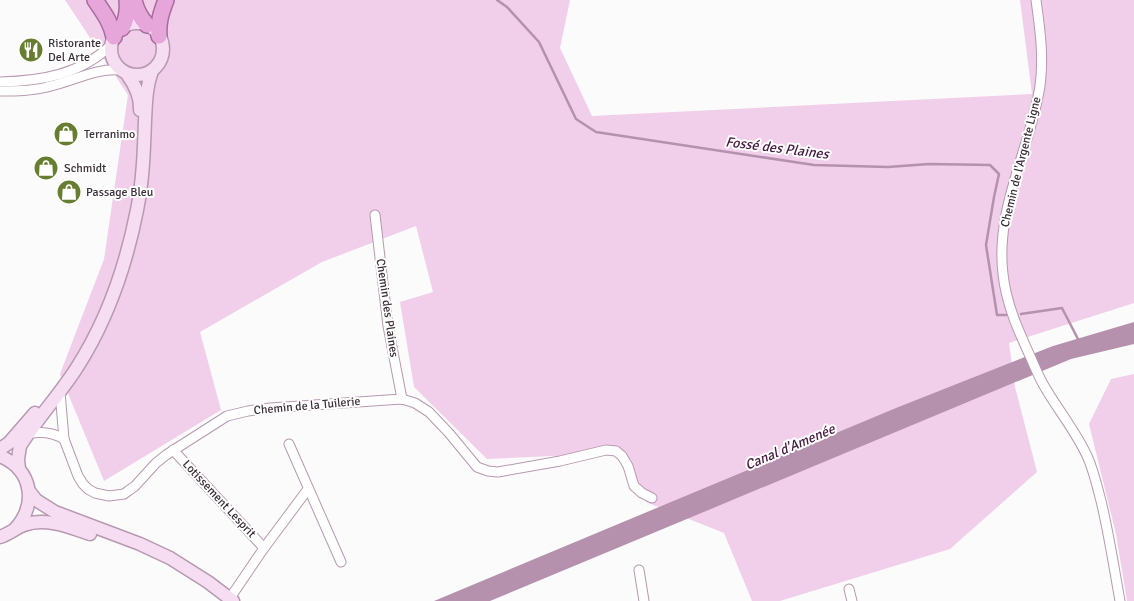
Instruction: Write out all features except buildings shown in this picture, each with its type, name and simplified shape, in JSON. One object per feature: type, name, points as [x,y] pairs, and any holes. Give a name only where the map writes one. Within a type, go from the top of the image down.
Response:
[{"type":"highway","points":[[95,0],[108,20],[115,37]]},
{"type":"highway","points":[[115,37],[125,22],[127,0]]},
{"type":"highway","points":[[134,0],[141,19],[147,25]]},
{"type":"highway","points":[[160,36],[158,26],[166,0]]},
{"type":"main road","points":[[0,449],[9,443],[21,430],[71,364],[96,319],[115,272],[125,240],[132,207],[141,106],[137,90],[112,58],[111,52],[115,37],[130,24],[147,25],[160,36],[163,43],[162,59],[152,71],[140,76],[133,76],[124,72]]},
{"type":"main road","points":[[15,529],[21,523],[28,508],[29,491],[20,469],[18,458],[20,446],[77,368],[102,320],[130,242],[138,208],[142,176],[147,91],[152,71]]},
{"type":"main road","points":[[0,456],[20,469]]},
{"type":"main road","points":[[29,491],[36,500],[50,509],[140,544],[170,558],[208,582],[231,600]]},
{"type":"main road","points":[[0,537],[31,523],[43,522],[64,525],[138,550],[187,570]]},
{"type":"street","name":"Chemin de l'Argente Ligne","points":[[1036,0],[1042,56],[1040,88],[1006,211],[1002,244],[1004,284],[1020,334],[1042,383],[1088,458],[1105,521],[1120,601]]},
{"type":"street","points":[[0,82],[37,80],[65,72],[89,62],[103,53],[115,37]]},
{"type":"street","points":[[0,91],[31,90],[54,86],[101,70],[124,72]]},
{"type":"street","name":"Chemin des Plaines","points":[[375,216],[388,326],[402,399]]},
{"type":"street","name":"Chemin de la Tuilerie","points":[[60,392],[64,439],[75,468],[83,484],[88,489],[95,493],[109,496],[124,494],[135,486],[156,463],[226,416],[270,408],[402,399]]},
{"type":"street","points":[[402,399],[415,403],[429,412],[477,467],[498,472],[560,461],[606,450],[616,451],[622,456],[628,466],[634,486],[652,498]]},
{"type":"street","points":[[28,434],[48,432],[64,439]]},
{"type":"street","points":[[288,444],[340,562]]},
{"type":"street","name":"Lotissement Lesprit","points":[[173,450],[264,548]]},
{"type":"street","name":"Lotissement Lesprit","points":[[231,600],[264,548],[308,489]]},
{"type":"street","points":[[638,570],[644,601]]},
{"type":"street","points":[[849,588],[852,601]]},
{"type":"shaded area","points":[[65,0],[570,0],[560,48],[592,116],[1032,94],[1020,0],[1134,0],[1134,303],[1009,343],[1015,387],[1037,472],[950,549],[780,601],[752,601],[724,533],[646,502],[618,453],[487,459],[414,387],[400,302],[433,292],[416,226],[322,262],[200,332],[221,410],[104,481],[60,374],[104,259],[128,95]]},
{"type":"shaded area","name":"Canal d'Amenée","points":[[1134,322],[1134,344],[1071,359],[490,601],[434,601],[896,408],[1053,346]]},
{"type":"shaded area","points":[[1134,374],[1134,601],[1127,601],[1116,534],[1089,424],[1111,379]]},
{"type":"waterway","name":"Fossé des Plaines","points":[[497,0],[507,7],[539,42],[576,119],[596,132],[814,165],[888,167],[929,164],[990,165],[999,174],[986,245],[997,315],[1006,315]]},
{"type":"waterway","name":"Fossé des Plaines","points":[[1021,314],[1062,308],[1079,341]]},
{"type":"place","name":"Ristorante Del Arte","points":[[31,50]]},
{"type":"place","name":"Terranimo","points":[[66,134]]},
{"type":"place","name":"Schmidt","points":[[46,168]]},
{"type":"place","name":"Passage Bleu","points":[[69,192]]}]
